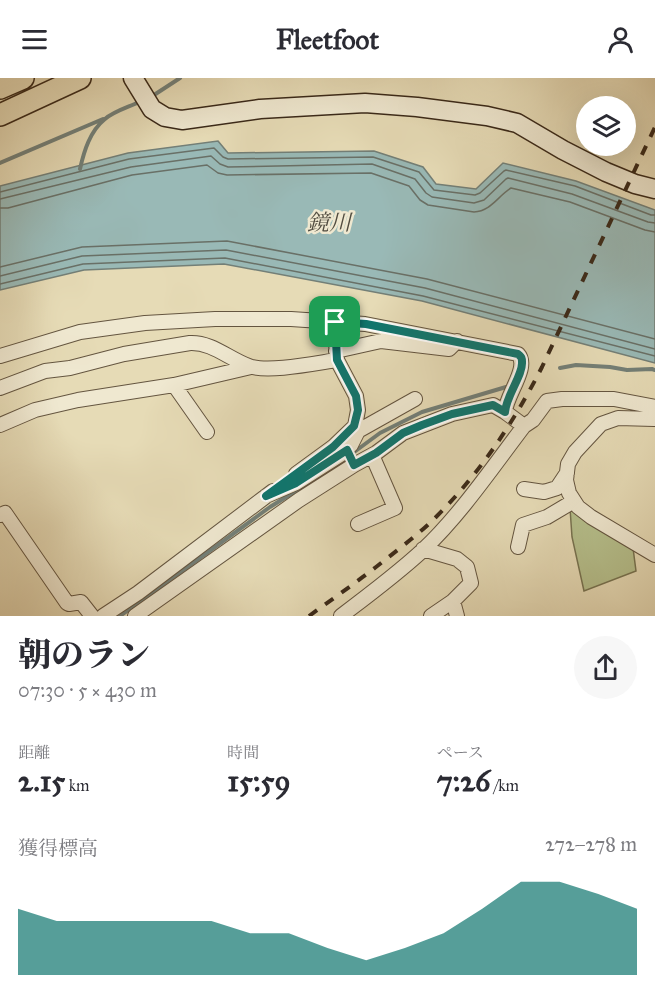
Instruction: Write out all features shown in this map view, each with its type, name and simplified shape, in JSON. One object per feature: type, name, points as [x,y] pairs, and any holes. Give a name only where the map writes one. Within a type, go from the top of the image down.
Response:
[{"type":"highway","points":[[0,87],[23,78]]},
{"type":"highway","points":[[0,115],[80,78]]},
{"type":"main road","points":[[133,78],[152,109],[165,117],[182,120],[260,109],[365,104],[417,107],[488,116],[517,123],[606,172],[635,184],[655,189]]},
{"type":"street","points":[[0,356],[80,332],[145,323],[215,319],[291,319],[366,324],[518,354],[521,357],[522,367],[505,412]]},
{"type":"street","points":[[135,616],[253,532],[350,457],[358,410],[356,396],[337,356],[335,322]]},
{"type":"street","points":[[0,425],[35,410],[78,400],[174,385],[251,367],[277,368],[337,356],[381,341],[449,349],[457,341]]},
{"type":"street","points":[[0,388],[45,371],[70,368],[124,354],[200,342],[251,367]]},
{"type":"street","points":[[174,385],[207,432]]},
{"type":"street","points":[[103,616],[138,593],[356,428],[415,399]]},
{"type":"street","points":[[341,616],[382,585],[423,549],[452,519],[524,426],[533,420],[547,401],[614,399],[655,407]]},
{"type":"street","points":[[266,496],[350,457],[372,455],[403,433],[452,414],[493,405],[524,426]]},
{"type":"street","points":[[655,415],[654,419],[618,418],[601,424],[575,452],[568,464],[566,480],[569,493],[578,507],[655,555]]},
{"type":"street","points":[[358,524],[395,508],[372,455]]},
{"type":"street","points":[[524,489],[544,492],[557,488],[567,472]]},
{"type":"street","points":[[518,547],[523,525],[546,517],[574,501]]},
{"type":"street","points":[[0,515],[5,513],[67,603],[83,603],[92,616]]},
{"type":"street","points":[[423,549],[457,559],[466,567],[471,584],[432,616]]},
{"type":"street","points":[[453,601],[457,616]]},
{"type":"green space","points":[[570,508],[633,548],[636,571],[584,591],[572,537]]},
{"type":"water","name":"鏡川","points":[[218,141],[228,153],[374,151],[423,167],[436,184],[476,189],[503,163],[576,181],[655,210],[655,363],[422,301],[224,264],[84,270],[0,290],[0,186],[128,153]]},
{"type":"waterway","points":[[154,95],[180,78]]},
{"type":"waterway","points":[[80,169],[83,155],[95,129],[113,114],[139,102]]},
{"type":"waterway","points":[[0,163],[103,119]]},
{"type":"waterway","points":[[560,368],[576,365],[655,370]]},
{"type":"waterway","points":[[346,458],[380,433],[422,412],[506,387]]},
{"type":"waterway","points":[[120,616],[270,507],[328,471]]},
{"type":"railway","points":[[309,616],[376,567],[429,524],[467,483],[495,446],[542,367],[655,127]]},
{"type":"route","points":[[335,322],[366,324],[518,354],[521,357],[522,367],[505,406],[505,412],[493,405],[452,414],[403,433],[376,453],[354,465],[347,450],[296,483],[266,496],[333,447],[354,426],[358,410],[356,396],[337,360],[335,322]]}]
